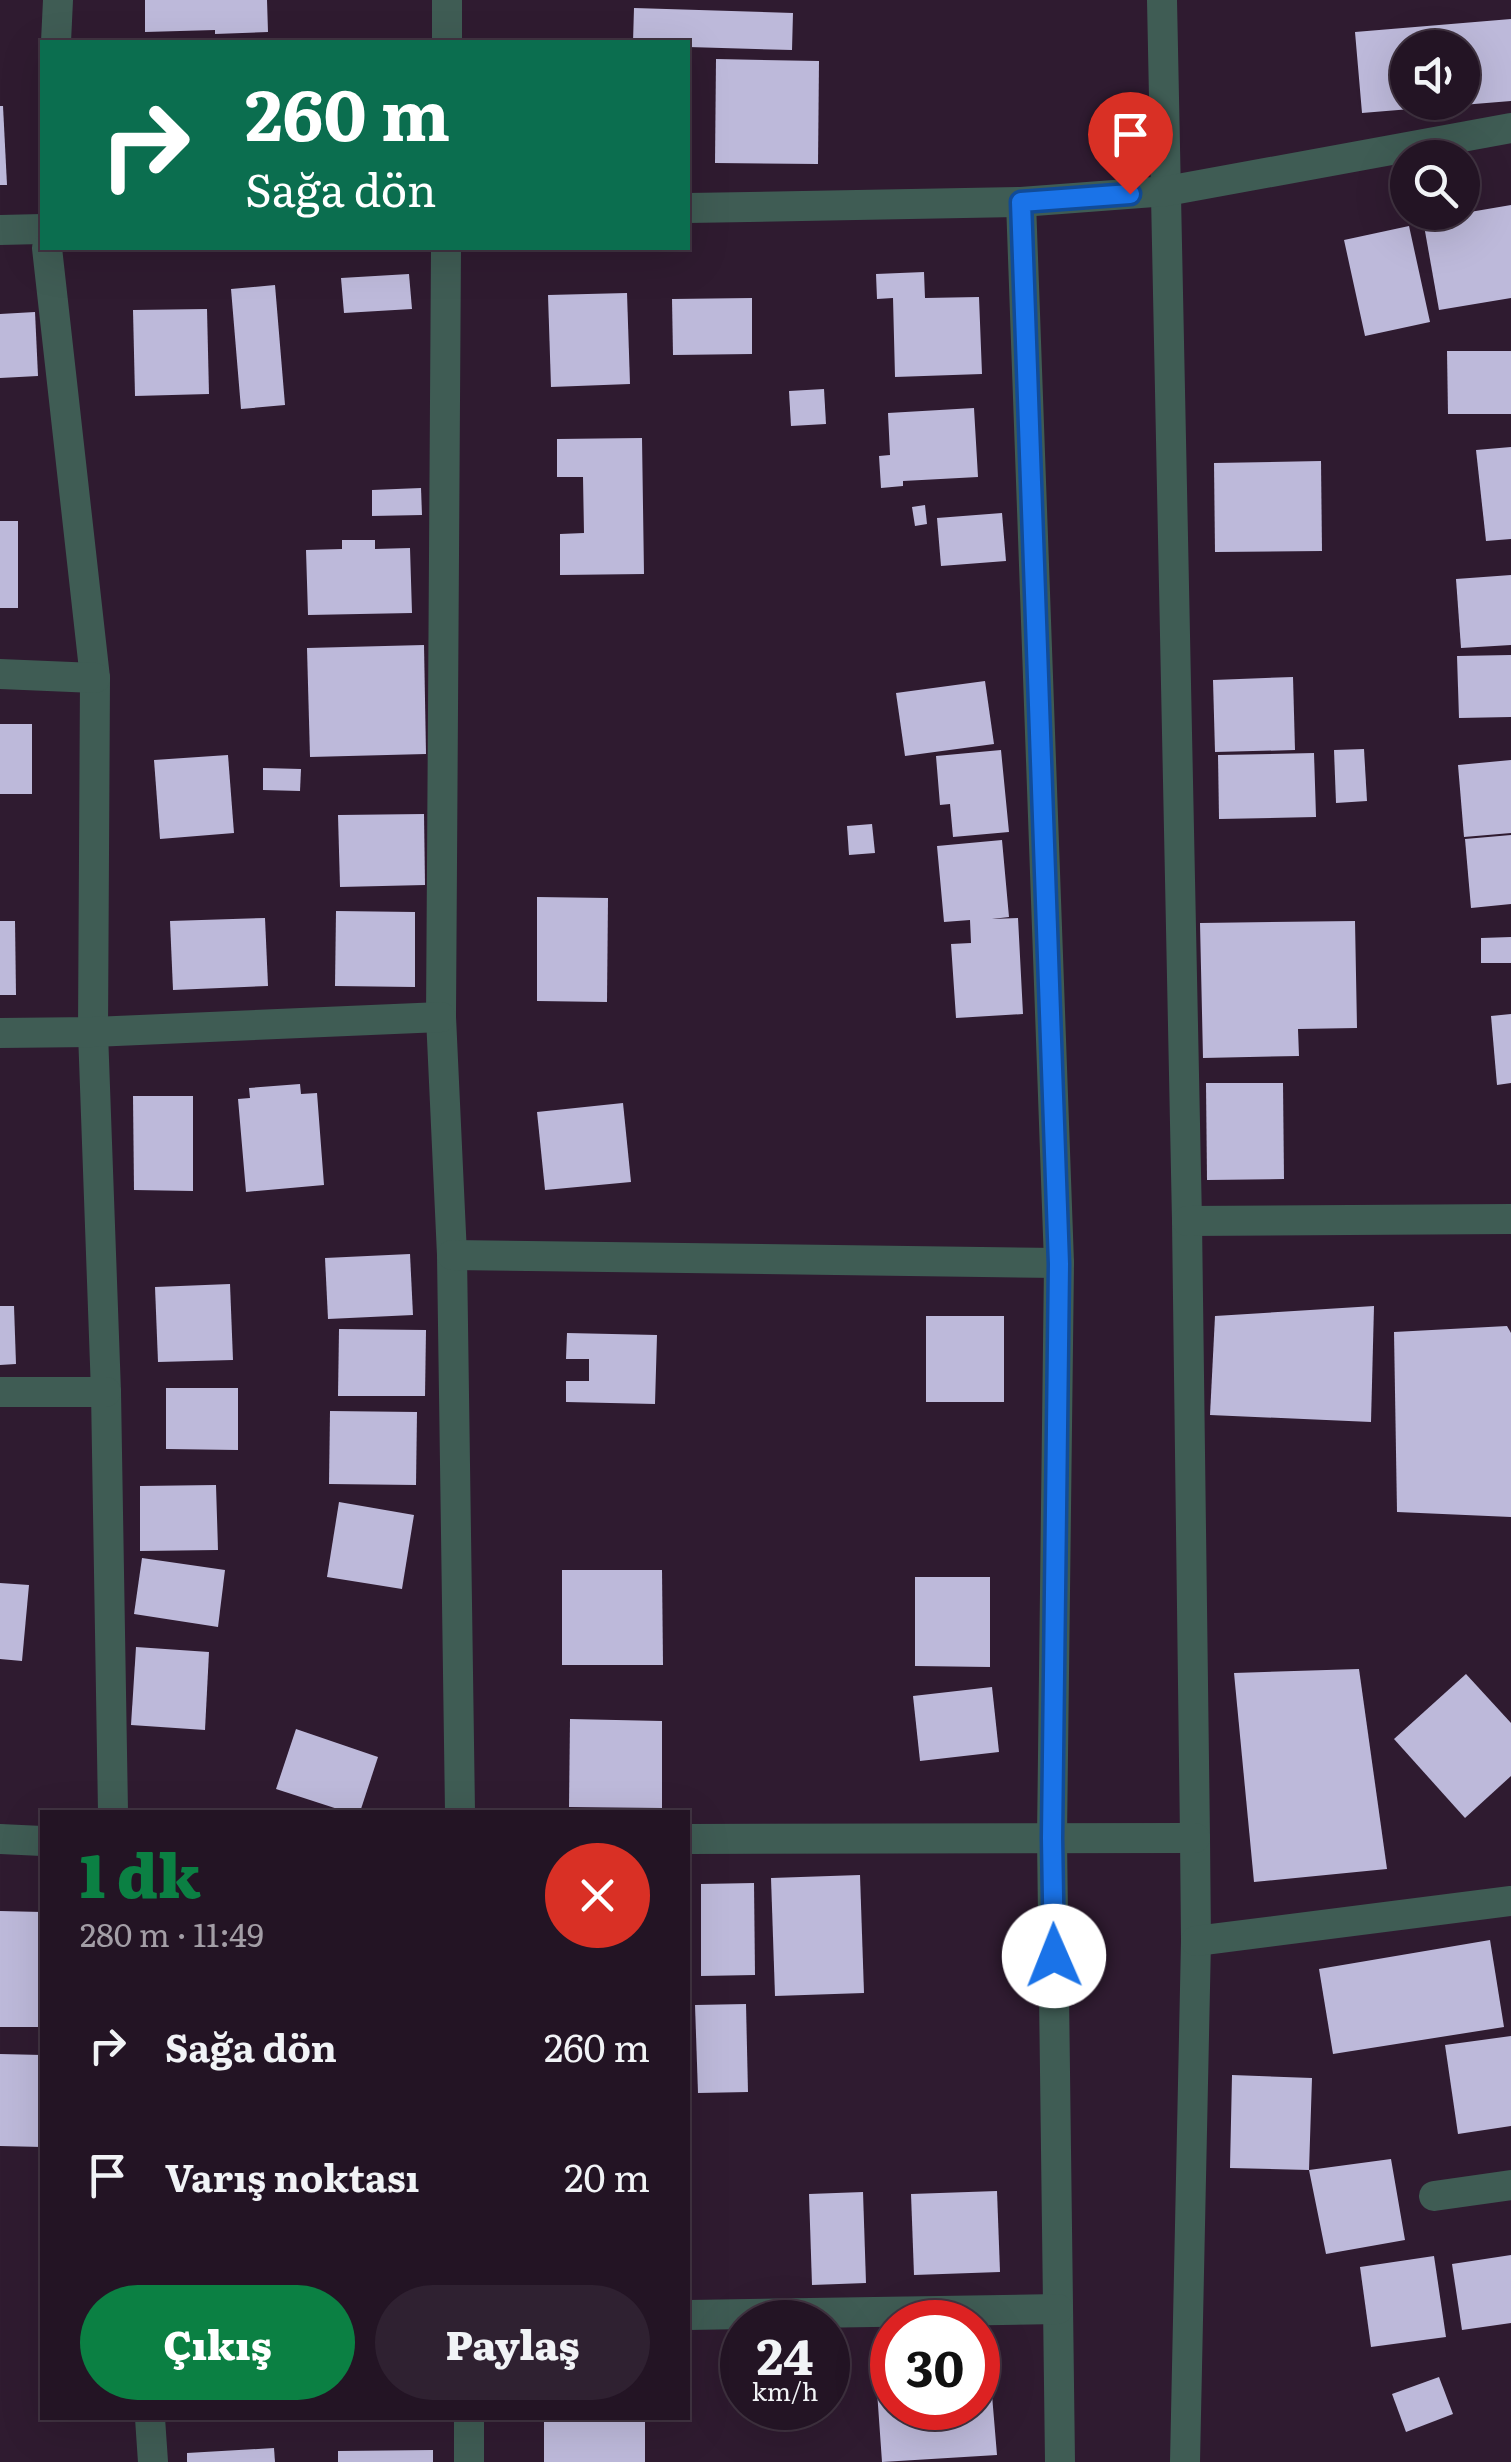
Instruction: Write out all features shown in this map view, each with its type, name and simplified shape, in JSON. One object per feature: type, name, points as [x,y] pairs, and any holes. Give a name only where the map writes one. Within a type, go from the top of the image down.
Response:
[{"type":"street","points":[[56,40],[58,0]]},
{"type":"street","points":[[447,0],[447,40]]},
{"type":"street","points":[[1162,0],[1187,1221],[1196,1941],[1185,2462]]},
{"type":"street","points":[[690,208],[1021,202],[1167,191],[1511,128]]},
{"type":"street","points":[[1021,202],[1059,1264],[1052,1838],[1060,2462]]},
{"type":"street","points":[[0,230],[40,230]]},
{"type":"street","points":[[47,250],[95,678],[93,1032],[106,1392],[113,1810]]},
{"type":"street","points":[[446,250],[441,1017],[452,1255],[460,1810]]},
{"type":"street","points":[[0,674],[95,678]]},
{"type":"street","points":[[0,1032],[93,1032],[441,1017]]},
{"type":"street","points":[[1187,1221],[1511,1219]]},
{"type":"street","points":[[452,1255],[1059,1264]]},
{"type":"street","points":[[0,1392],[106,1392]]},
{"type":"street","points":[[690,1838],[1195,1838]]},
{"type":"street","points":[[0,1839],[40,1841]]},
{"type":"street","points":[[1196,1941],[1511,1900]]},
{"type":"street","points":[[1434,2196],[1511,2185]]},
{"type":"street","points":[[690,2314],[1058,2309]]},
{"type":"street","points":[[150,2420],[153,2462]]},
{"type":"street","points":[[469,2420],[469,2462]]},
{"type":"building","points":[[145,0],[267,0],[268,32],[145,32]]},
{"type":"building","points":[[634,8],[793,13],[792,50],[690,47],[690,40],[633,40]]},
{"type":"building","points":[[1511,19],[1511,101],[1480,104],[1480,30],[1390,30],[1390,111],[1362,113],[1355,32]]},
{"type":"building","points":[[716,59],[819,61],[818,164],[715,163]]},
{"type":"building","points":[[3,106],[7,185],[0,185]]},
{"type":"building","points":[[1511,205],[1511,298],[1439,310],[1425,230],[1480,230],[1480,210]]},
{"type":"building","points":[[1410,230],[1430,322],[1365,336],[1344,240]]},
{"type":"building","points":[[924,272],[925,298],[979,297],[982,374],[895,377],[893,298],[877,299],[876,274]]},
{"type":"building","points":[[409,274],[412,309],[344,313],[341,278]]},
{"type":"building","points":[[275,285],[285,405],[241,409],[231,289]]},
{"type":"building","points":[[627,293],[630,384],[551,387],[548,295]]},
{"type":"building","points":[[752,298],[752,354],[673,355],[672,299]]},
{"type":"building","points":[[207,309],[209,394],[135,396],[133,310]]},
{"type":"building","points":[[35,312],[38,376],[0,378],[0,314]]},
{"type":"building","points":[[1447,351],[1511,351],[1511,414],[1448,414]]},
{"type":"building","points":[[824,389],[826,424],[791,426],[789,391]]},
{"type":"building","points":[[974,408],[978,477],[903,481],[903,486],[881,488],[879,456],[890,455],[888,413]]},
{"type":"building","points":[[642,438],[644,574],[560,575],[560,534],[584,533],[583,477],[557,477],[557,439]]},
{"type":"building","points":[[1511,447],[1511,539],[1486,541],[1476,450]]},
{"type":"building","points":[[1321,461],[1322,551],[1215,552],[1214,463]]},
{"type":"building","points":[[421,488],[422,515],[372,516],[372,490]]},
{"type":"building","points":[[925,505],[927,524],[915,526],[912,507]]},
{"type":"building","points":[[1002,513],[1006,561],[941,566],[937,518]]},
{"type":"building","points":[[0,521],[18,521],[18,608],[0,608]]},
{"type":"building","points":[[342,540],[375,540],[375,549],[410,548],[412,613],[308,615],[306,550],[342,549]]},
{"type":"building","points":[[1511,575],[1511,645],[1461,648],[1456,579]]},
{"type":"building","points":[[424,645],[426,754],[310,757],[307,648]]},
{"type":"building","points":[[1511,655],[1511,717],[1459,718],[1457,656]]},
{"type":"building","points":[[1293,677],[1295,750],[1215,752],[1213,680]]},
{"type":"building","points":[[985,681],[994,744],[905,756],[896,693]]},
{"type":"building","points":[[0,724],[32,724],[32,794],[0,794]]},
{"type":"building","points":[[1364,749],[1367,801],[1336,803],[1334,750]]},
{"type":"building","points":[[1001,750],[1009,832],[953,837],[950,804],[940,805],[936,756]]},
{"type":"building","points":[[1314,753],[1316,817],[1219,819],[1218,755]]},
{"type":"building","points":[[228,755],[234,833],[160,839],[154,760]]},
{"type":"building","points":[[1511,760],[1511,833],[1464,837],[1458,765]]},
{"type":"building","points":[[263,768],[301,769],[300,791],[263,790]]},
{"type":"building","points":[[424,814],[425,885],[340,887],[338,815]]},
{"type":"building","points":[[872,824],[875,853],[849,855],[847,826]]},
{"type":"building","points":[[1511,835],[1511,904],[1471,908],[1465,839]]},
{"type":"building","points":[[1002,840],[1009,917],[992,919],[1018,918],[1023,1014],[956,1018],[951,944],[971,943],[970,920],[944,922],[937,846]]},
{"type":"building","points":[[537,897],[608,898],[607,1002],[537,1001]]},
{"type":"building","points":[[336,911],[415,912],[415,987],[335,986]]},
{"type":"building","points":[[265,918],[268,986],[173,990],[170,921]]},
{"type":"building","points":[[0,921],[15,921],[16,995],[0,995]]},
{"type":"building","points":[[1355,921],[1357,1028],[1298,1029],[1299,1056],[1203,1058],[1200,923]]},
{"type":"building","points":[[1511,937],[1511,963],[1481,963],[1481,938]]},
{"type":"building","points":[[1511,1014],[1511,1083],[1497,1085],[1491,1016]]},
{"type":"building","points":[[1206,1083],[1283,1083],[1284,1179],[1207,1180]]},
{"type":"building","points":[[300,1084],[301,1094],[317,1093],[324,1185],[246,1192],[238,1099],[250,1098],[249,1088]]},
{"type":"building","points":[[133,1096],[193,1096],[193,1191],[134,1190]]},
{"type":"building","points":[[623,1103],[631,1182],[545,1190],[537,1112]]},
{"type":"building","points":[[410,1254],[413,1315],[328,1319],[325,1258]]},
{"type":"building","points":[[230,1284],[233,1360],[158,1362],[155,1287]]},
{"type":"building","points":[[0,1306],[14,1306],[16,1364],[0,1365]]},
{"type":"building","points":[[1374,1306],[1371,1422],[1210,1415],[1215,1316]]},
{"type":"building","points":[[926,1316],[1004,1316],[1004,1402],[926,1402]]},
{"type":"building","points":[[1507,1326],[1511,1333],[1511,1517],[1397,1512],[1394,1332]]},
{"type":"building","points":[[339,1329],[426,1330],[425,1396],[338,1396]]},
{"type":"building","points":[[567,1333],[657,1335],[655,1404],[566,1402],[566,1381],[589,1381],[589,1359],[566,1359]]},
{"type":"building","points":[[166,1388],[238,1388],[238,1450],[166,1449]]},
{"type":"building","points":[[330,1411],[417,1412],[416,1485],[329,1484]]},
{"type":"building","points":[[216,1485],[218,1550],[140,1551],[140,1486]]},
{"type":"building","points":[[339,1502],[414,1515],[402,1589],[327,1577]]},
{"type":"building","points":[[142,1558],[225,1570],[218,1627],[134,1614]]},
{"type":"building","points":[[562,1570],[662,1570],[663,1665],[562,1665]]},
{"type":"building","points":[[915,1577],[990,1577],[990,1667],[915,1666]]},
{"type":"building","points":[[0,1583],[29,1585],[22,1661],[0,1659]]},
{"type":"building","points":[[136,1647],[209,1652],[205,1730],[131,1725]]},
{"type":"building","points":[[1359,1669],[1387,1869],[1254,1882],[1234,1673]]},
{"type":"building","points":[[1466,1674],[1511,1723],[1511,1776],[1465,1818],[1394,1739]]},
{"type":"building","points":[[992,1687],[999,1752],[920,1761],[913,1696]]},
{"type":"building","points":[[570,1719],[662,1721],[662,1808],[569,1807]]},
{"type":"building","points":[[296,1729],[378,1757],[361,1810],[341,1810],[276,1789]]},
{"type":"building","points":[[860,1875],[864,1993],[775,1996],[771,1878]]},
{"type":"building","points":[[754,1883],[755,1975],[701,1976],[701,1884]]},
{"type":"building","points":[[0,1911],[40,1912],[40,2027],[0,2027]]},
{"type":"building","points":[[1490,1940],[1504,2027],[1333,2054],[1319,1969]]},
{"type":"building","points":[[746,2004],[748,2092],[698,2093],[695,2005]]},
{"type":"building","points":[[1511,2036],[1511,2126],[1458,2134],[1445,2045]]},
{"type":"building","points":[[0,2054],[40,2055],[40,2147],[0,2146]]},
{"type":"building","points":[[1232,2075],[1312,2078],[1309,2170],[1230,2168]]},
{"type":"building","points":[[1391,2159],[1405,2240],[1326,2254],[1309,2170]]},
{"type":"building","points":[[997,2191],[1000,2272],[914,2275],[911,2194]]},
{"type":"building","points":[[863,2192],[866,2283],[812,2285],[809,2194]]},
{"type":"building","points":[[1511,2255],[1511,2323],[1462,2330],[1452,2264]]},
{"type":"building","points":[[1434,2256],[1446,2337],[1371,2347],[1360,2267]]},
{"type":"building","points":[[1439,2377],[1453,2414],[1406,2432],[1392,2394]]},
{"type":"building","points":[[544,2420],[645,2420],[645,2462],[544,2462]]},
{"type":"building","points":[[880,2430],[995,2430],[997,2455],[882,2462]]},
{"type":"building","points":[[274,2448],[275,2462],[187,2462],[187,2453]]},
{"type":"building","points":[[433,2450],[433,2462],[338,2462],[338,2451]]},
{"type":"route","points":[[1054,1956],[1059,1264],[1021,202],[1130,194]]}]
